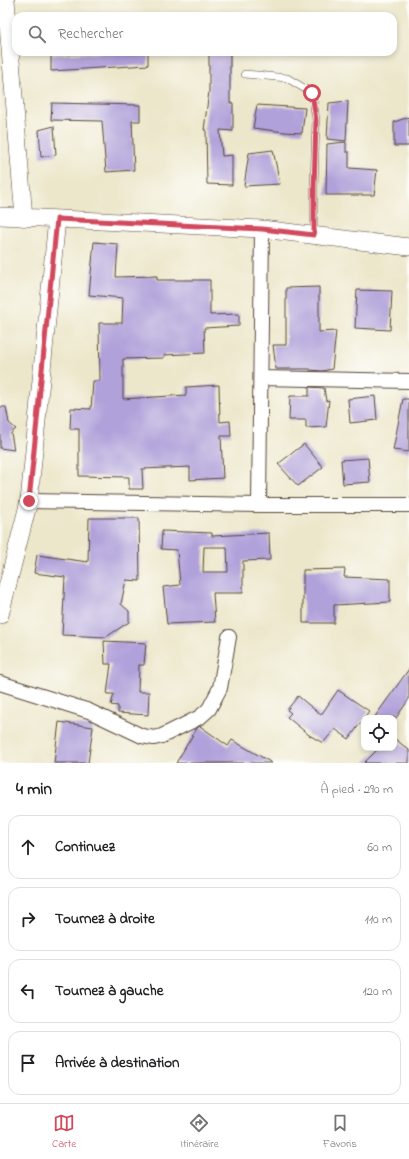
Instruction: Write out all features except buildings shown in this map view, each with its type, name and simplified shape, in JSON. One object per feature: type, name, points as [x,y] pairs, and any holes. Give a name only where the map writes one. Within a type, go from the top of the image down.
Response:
[{"type":"street","points":[[6,0],[24,218]]},
{"type":"street","points":[[0,216],[262,229],[409,247]]},
{"type":"street","points":[[0,615],[29,501],[57,219]]},
{"type":"street","points":[[259,505],[262,229]]},
{"type":"street","points":[[261,378],[409,381]]},
{"type":"street","points":[[29,501],[259,505],[409,505]]},
{"type":"street","points":[[0,683],[89,711],[142,736],[154,738],[162,736],[200,717],[208,709],[220,688],[229,637]]},
{"type":"lane","points":[[245,74],[287,78],[312,93],[316,120],[314,235]]},
{"type":"route","points":[[29,501],[57,219],[262,229],[314,235],[316,120],[312,93]]}]
